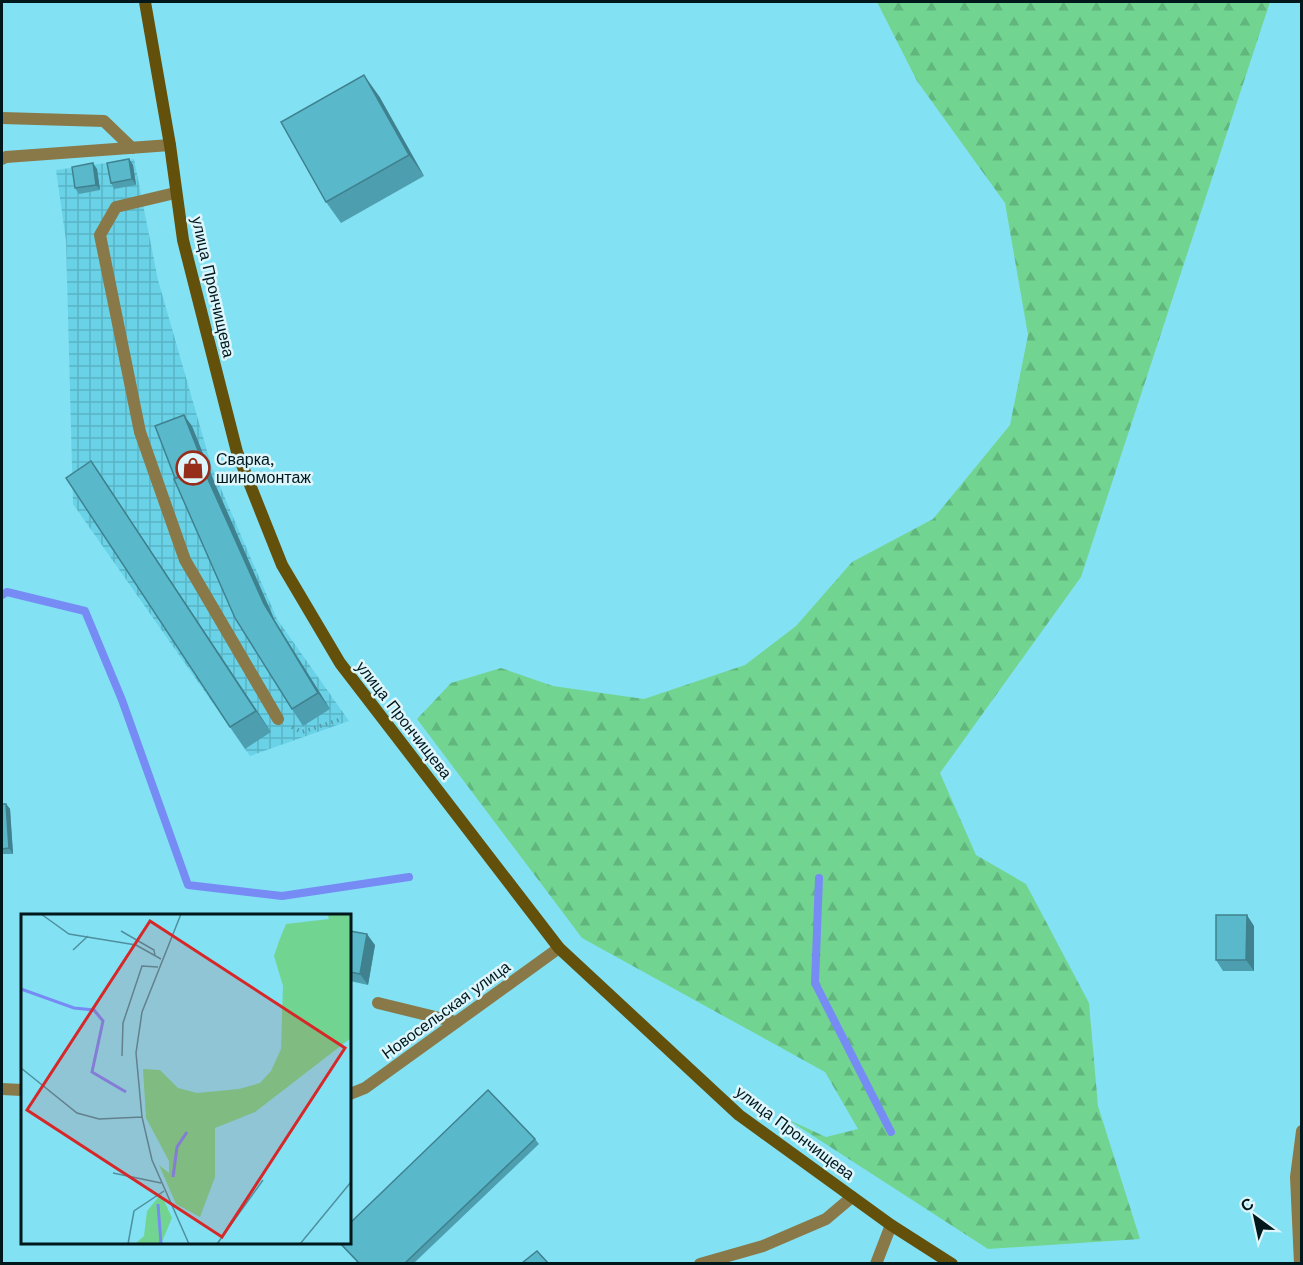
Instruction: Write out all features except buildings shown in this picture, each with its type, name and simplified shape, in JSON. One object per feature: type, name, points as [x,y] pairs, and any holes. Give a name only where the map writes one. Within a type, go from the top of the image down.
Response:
[{"type":"street","name":"улица Прончищева","points":[[145,2],[170,145],[183,240],[237,452],[282,565],[340,663],[559,948],[739,1115],[891,1225],[951,1263]]},
{"type":"street","points":[[2,118],[104,121],[132,148]]},
{"type":"street","points":[[2,159],[170,145]]},
{"type":"street","points":[[175,193],[116,207],[100,235],[102,247],[140,432],[185,560],[278,719]]},
{"type":"street","name":"Новосельская улица","points":[[351,1094],[365,1088],[559,948]]},
{"type":"street","points":[[378,1003],[456,1022]]},
{"type":"street","points":[[2,1089],[21,1090]]},
{"type":"street","points":[[1300,1263],[1296,1177],[1302,1131]]},
{"type":"street","points":[[700,1263],[763,1246],[826,1219],[852,1197]]},
{"type":"street","points":[[876,1263],[891,1225]]},
{"type":"path","points":[[278,719],[302,732],[342,719]]},
{"type":"shaded area","points":[[134,159],[158,280],[212,468],[277,619],[349,721],[250,756],[73,504],[66,241],[56,170]]},
{"type":"green space","points":[[877,2],[1270,2],[1081,577],[940,773],[976,855],[1026,884],[1089,1003],[1098,1106],[1140,1239],[988,1249],[787,1119],[826,1137],[858,1129],[825,1072],[582,938],[417,719],[451,683],[501,668],[553,686],[644,699],[745,665],[796,626],[852,562],[933,519],[1010,425],[1028,335],[1005,203],[917,81]]},
{"type":"waterway","points":[[2,595],[7,592],[85,611],[122,700],[188,885],[282,896],[409,877]]},
{"type":"waterway","points":[[819,878],[815,983],[891,1132]]},
{"type":"place","name":"Сварка, шиномонтаж","points":[[193,468]]}]
